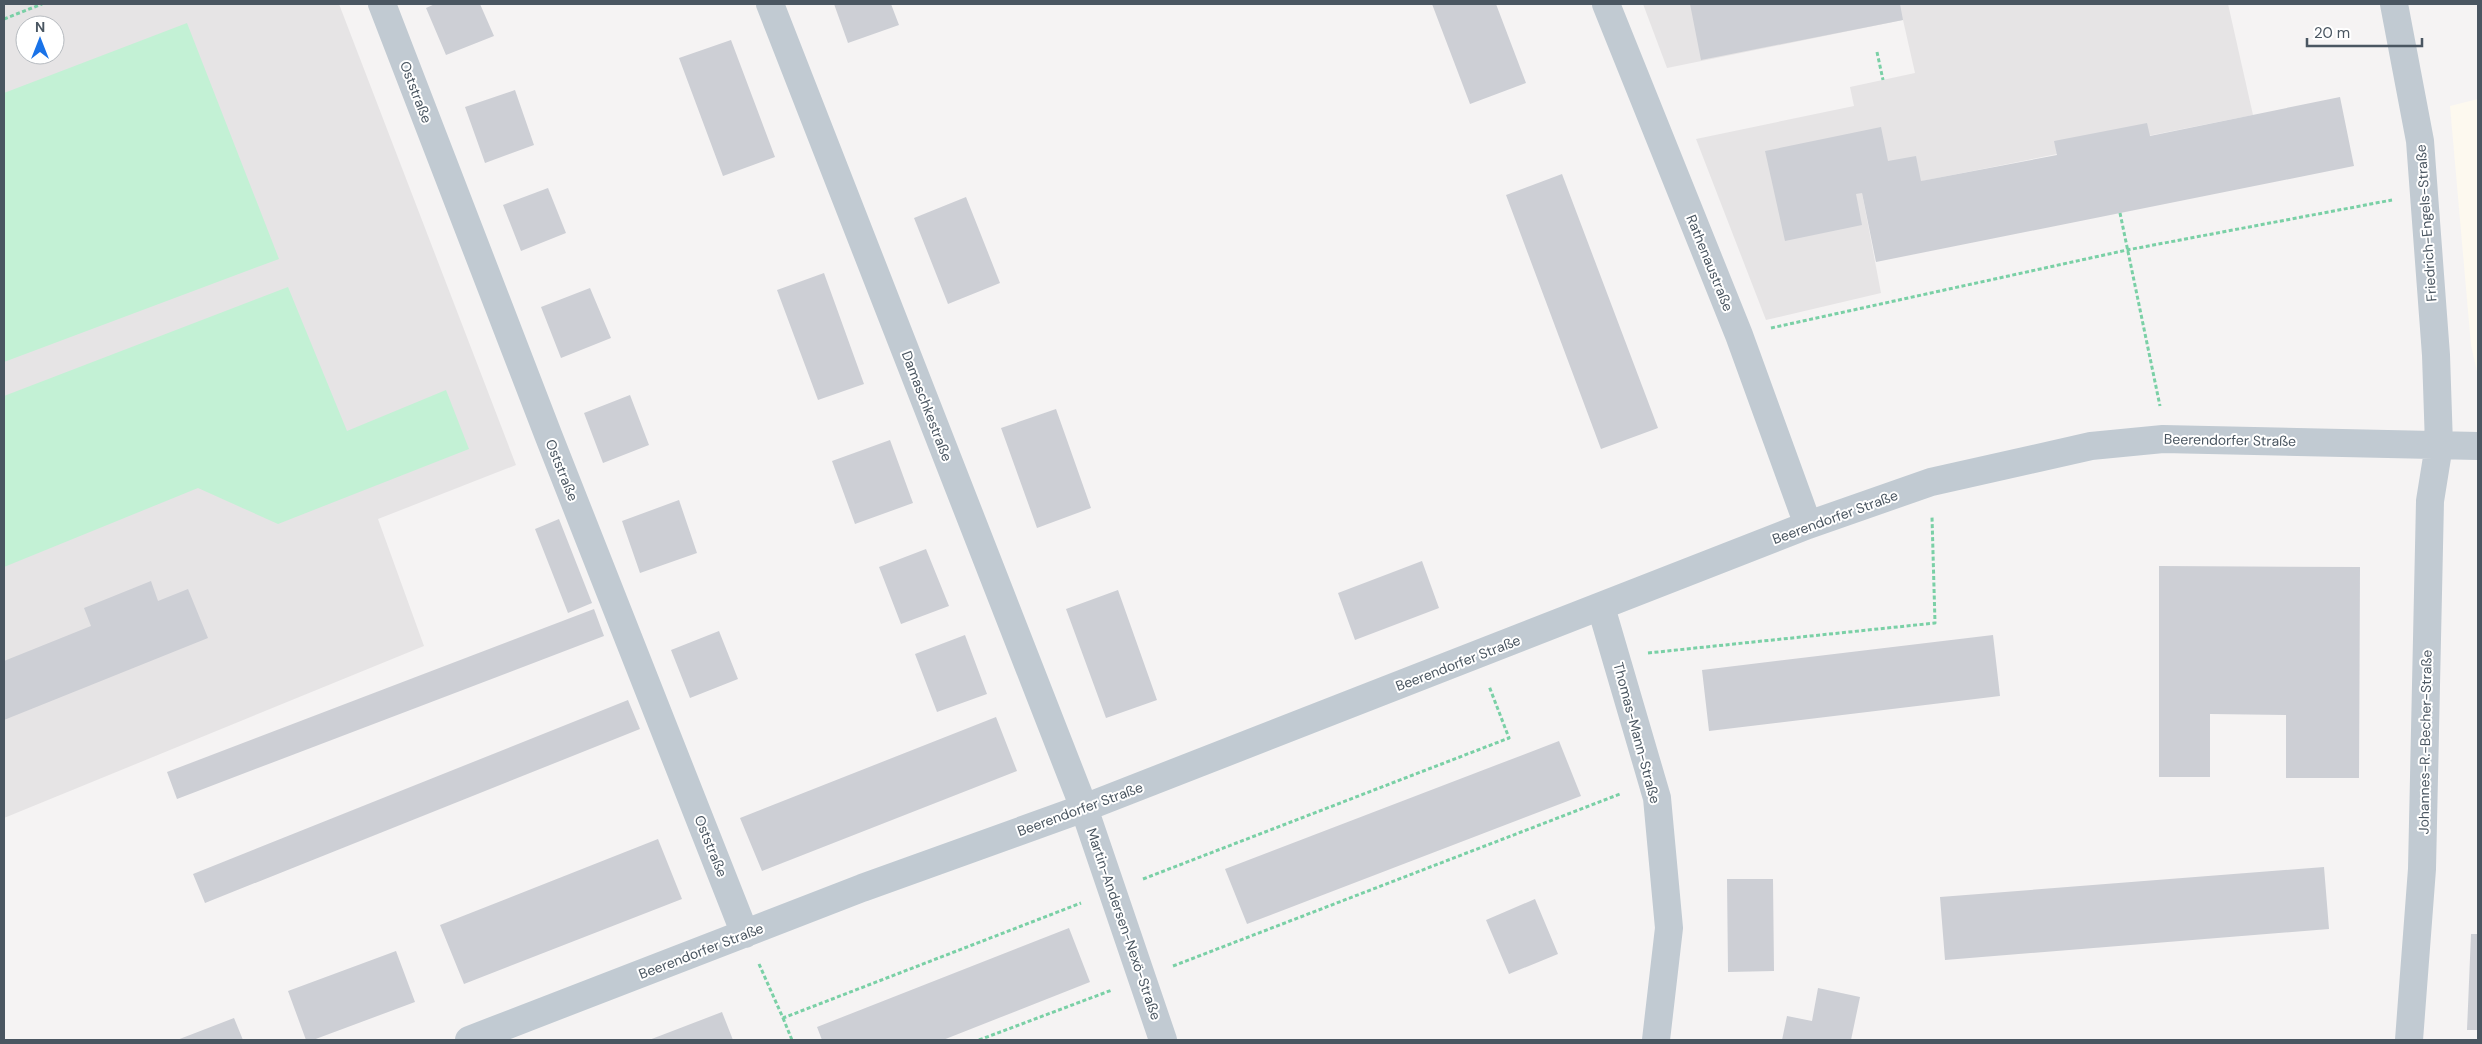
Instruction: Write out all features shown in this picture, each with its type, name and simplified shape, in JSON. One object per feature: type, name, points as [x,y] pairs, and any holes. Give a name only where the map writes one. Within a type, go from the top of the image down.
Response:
[{"type":"street","name":"Oststraße","points":[[382,4],[549,437],[745,934]]},
{"type":"street","name":"Damaschkestraße","points":[[770,4],[1084,808]]},
{"type":"street","name":"Rathenaustraße","points":[[1606,4],[1739,335],[1808,525]]},
{"type":"street","name":"Friedrich-Engels-Straße","points":[[2394,4],[2420,141],[2436,355],[2439,445]]},
{"type":"street","name":"Beerendorfer Straße","points":[[468,1040],[511,1033],[745,934],[862,888],[1084,808],[1808,525],[1931,482],[2091,446],[2163,439],[2478,446]]},
{"type":"street","name":"Johannes-R.-Becher-Straße","points":[[2409,1040],[2422,870],[2430,501],[2439,445]]},
{"type":"street","name":"Thomas-Mann-Straße","points":[[1601,607],[1657,798],[1669,928],[1656,1040]]},
{"type":"street","name":"Martin-Andersen-Nexö-Straße","points":[[1084,808],[1163,1040]]},
{"type":"path","points":[[4,19],[42,4]]},
{"type":"path","points":[[1877,52],[1884,80]]},
{"type":"path","points":[[1739,335],[2127,250],[2424,194]]},
{"type":"path","points":[[2120,213],[2160,407],[2163,439]]},
{"type":"path","points":[[1616,656],[1935,622],[1931,482]]},
{"type":"path","points":[[979,1040],[1652,782]]},
{"type":"path","points":[[783,1018],[792,1040]]},
{"type":"shaded area","points":[[339,4],[516,465],[378,519],[424,646],[4,818],[4,5]]},
{"type":"shaded area","points":[[1643,4],[2228,4],[2253,115],[1862,193],[1881,293],[1766,320],[1696,139],[1854,106],[1850,87],[1915,73],[1903,20],[1667,68]]},
{"type":"shaded area","points":[[2478,99],[2478,376],[2471,345],[2450,106]]},
{"type":"green space","points":[[187,23],[279,259],[4,362],[4,93]]},
{"type":"green space","points":[[288,287],[347,431],[446,390],[469,449],[278,524],[198,488],[4,567],[4,396]]},
{"type":"building","points":[[435,4],[480,4],[494,36],[446,55],[426,8]]},
{"type":"building","points":[[834,4],[891,4],[899,25],[848,43]]},
{"type":"building","points":[[1432,4],[1496,4],[1526,83],[1470,104]]},
{"type":"building","points":[[1690,4],[1900,4],[1903,20],[1701,60]]},
{"type":"building","points":[[731,40],[775,157],[723,176],[679,58]]},
{"type":"building","points":[[515,90],[534,145],[485,163],[465,107]]},
{"type":"building","points":[[2340,97],[2354,166],[1876,262],[1862,193],[1856,194],[1862,225],[1785,241],[1765,151],[1881,127],[1888,161],[1916,156],[1921,181],[2057,155],[2054,141],[2147,123],[2150,136]]},
{"type":"building","points":[[1562,174],[1658,428],[1601,449],[1506,195]]},
{"type":"building","points":[[548,188],[566,233],[521,251],[503,205]]},
{"type":"building","points":[[966,197],[1000,283],[948,304],[914,218]]},
{"type":"building","points":[[824,273],[864,384],[818,400],[777,290]]},
{"type":"building","points":[[590,288],[611,338],[561,358],[541,307]]},
{"type":"building","points":[[630,395],[649,445],[603,463],[584,413]]},
{"type":"building","points":[[1056,409],[1091,508],[1037,528],[1001,428]]},
{"type":"building","points":[[890,440],[913,503],[855,524],[832,461]]},
{"type":"building","points":[[679,500],[697,553],[640,573],[622,521]]},
{"type":"building","points":[[559,519],[592,603],[568,613],[535,529]]},
{"type":"building","points":[[926,549],[949,606],[901,624],[879,567]]},
{"type":"building","points":[[1422,561],[1439,608],[1355,640],[1338,593]]},
{"type":"building","points":[[2159,566],[2360,567],[2359,778],[2286,778],[2286,715],[2210,714],[2210,777],[2159,777]]},
{"type":"building","points":[[151,581],[158,601],[188,589],[208,638],[4,720],[4,661],[91,626],[84,608]]},
{"type":"building","points":[[1118,590],[1157,700],[1106,718],[1066,609]]},
{"type":"building","points":[[594,609],[604,636],[177,799],[167,772]]},
{"type":"building","points":[[719,631],[738,679],[690,698],[671,650]]},
{"type":"building","points":[[965,635],[987,694],[937,712],[915,654]]},
{"type":"building","points":[[1993,635],[2000,696],[1709,731],[1702,670]]},
{"type":"building","points":[[628,700],[640,729],[205,903],[193,874]]},
{"type":"building","points":[[996,717],[1017,771],[762,871],[740,818]]},
{"type":"building","points":[[1559,741],[1581,796],[1247,924],[1225,869]]},
{"type":"building","points":[[658,839],[682,899],[464,984],[440,925]]},
{"type":"building","points":[[2324,867],[2329,929],[1945,960],[1940,897]]},
{"type":"building","points":[[1727,879],[1773,879],[1774,971],[1728,972]]},
{"type":"building","points":[[1535,899],[1558,954],[1509,974],[1486,920]]},
{"type":"building","points":[[1069,928],[1090,982],[943,1040],[822,1040],[817,1027]]},
{"type":"building","points":[[2471,934],[2478,934],[2478,1030],[2467,1030]]},
{"type":"building","points":[[396,951],[415,1002],[313,1040],[306,1040],[288,991]]},
{"type":"building","points":[[1818,988],[1860,997],[1851,1040],[1782,1040],[1787,1016],[1812,1021]]},
{"type":"building","points":[[722,1012],[733,1040],[649,1040]]},
{"type":"building","points":[[234,1018],[243,1040],[177,1040]]}]
